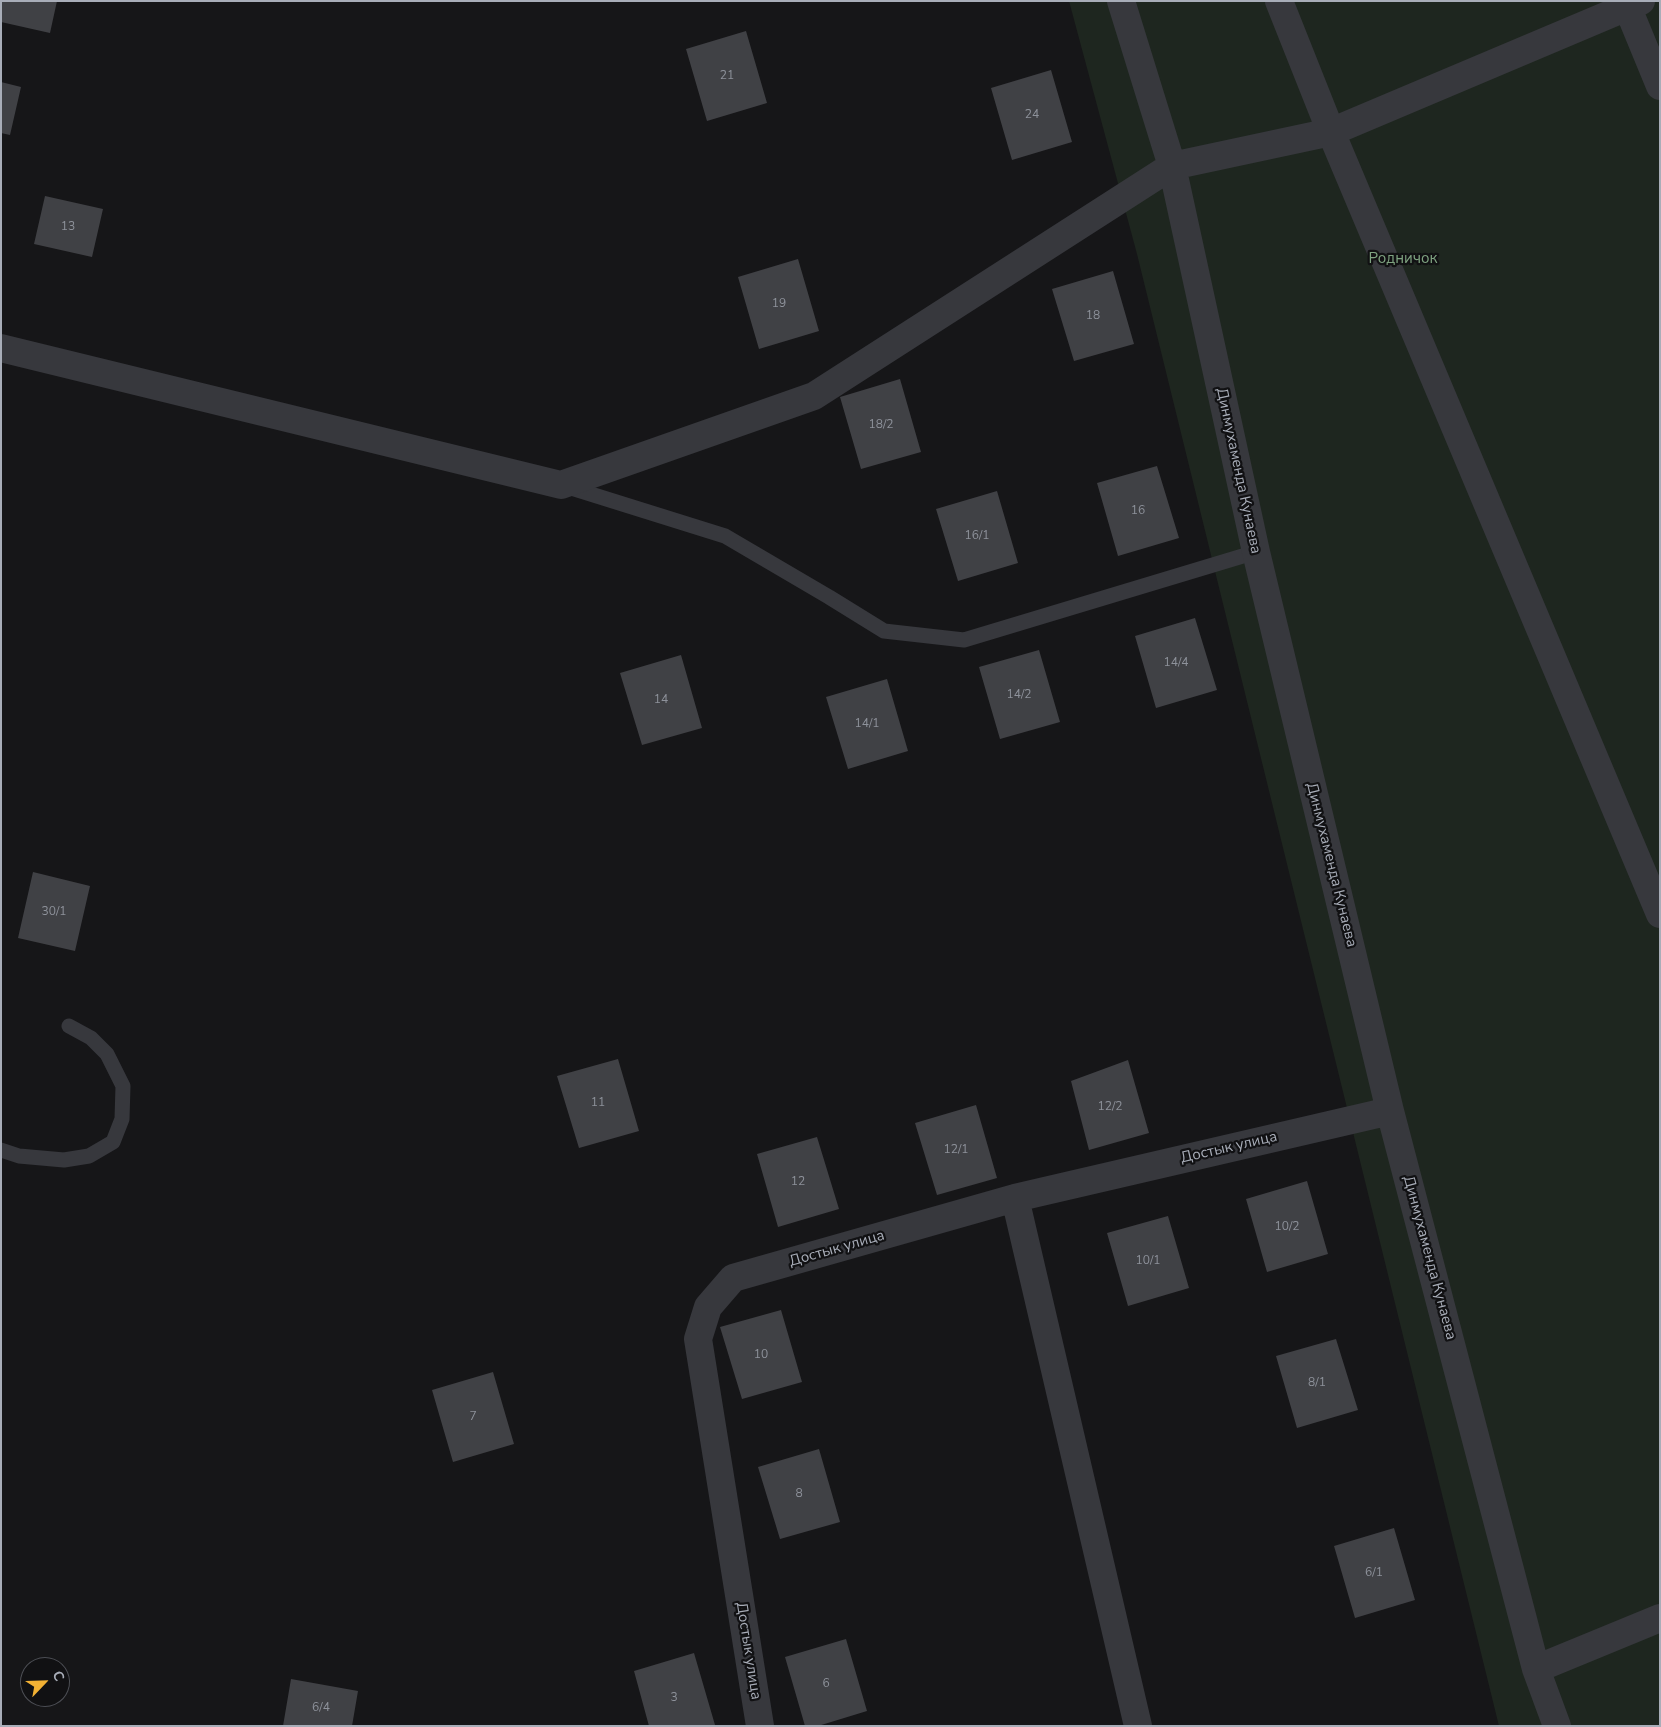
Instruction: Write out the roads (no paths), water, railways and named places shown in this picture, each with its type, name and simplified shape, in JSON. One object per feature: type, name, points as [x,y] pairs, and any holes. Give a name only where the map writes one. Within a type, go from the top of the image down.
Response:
[{"type":"street","name":"Динмухаменда Кунаева","points":[[1121,1],[1172,166],[1256,552],[1390,1111],[1536,1669],[1557,1726]]},
{"type":"street","points":[[1279,1],[1332,132],[1660,914]]},
{"type":"street","points":[[1,348],[561,485],[814,396],[1172,166],[1332,132],[1631,3],[1660,86]]},
{"type":"street","name":"Достык улица","points":[[760,1726],[698,1339],[708,1307],[733,1278],[1014,1198],[1390,1111]]},
{"type":"street","points":[[1014,1198],[1138,1726]]},
{"type":"street","points":[[1536,1669],[1660,1618]]},
{"type":"lane","points":[[561,485],[725,536],[884,631],[964,640],[1256,552]]},
{"type":"lane","points":[[1,1150],[19,1156],[64,1160],[89,1156],[113,1142],[122,1118],[124,1086],[107,1054],[91,1038],[69,1026]]},
{"type":"park label","name":"Родничок","points":[[1403,259]]}]
